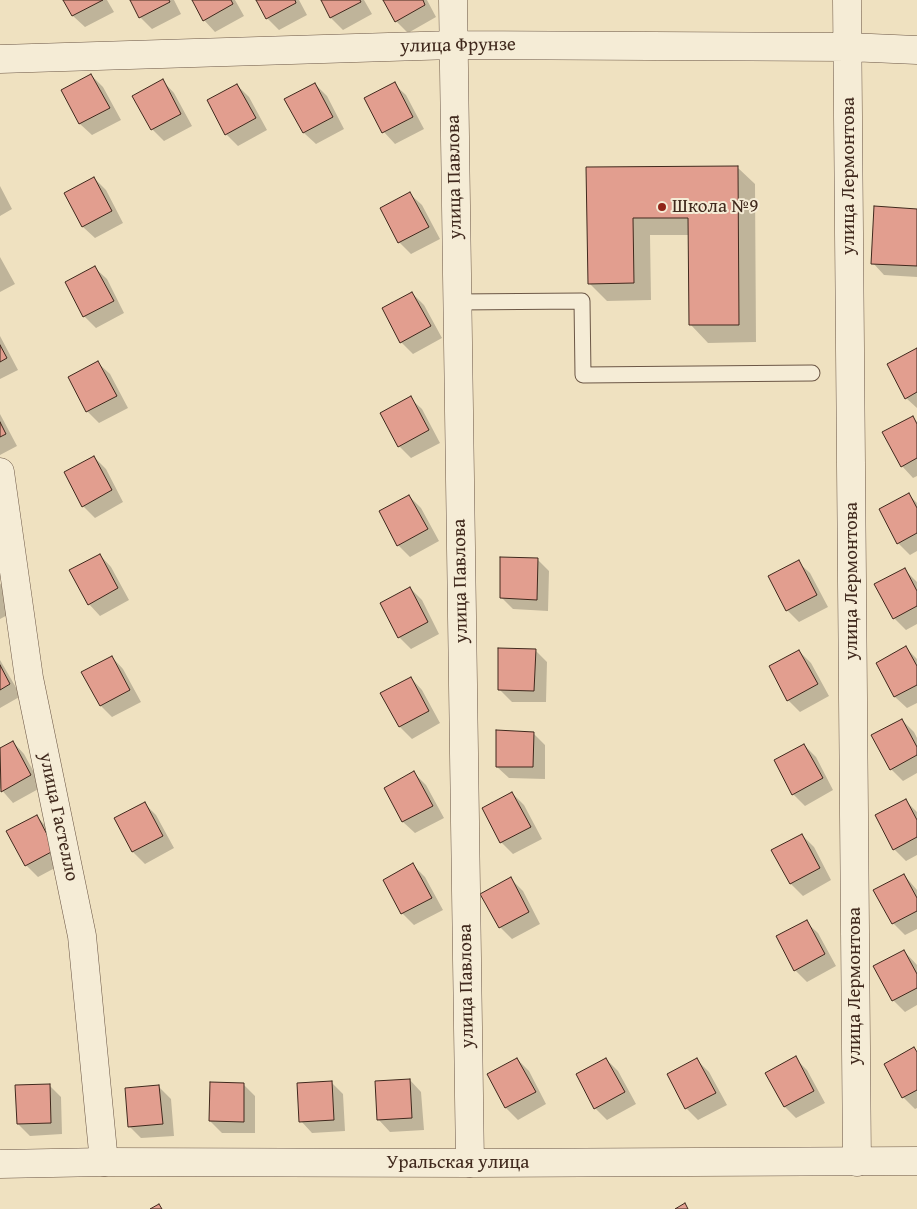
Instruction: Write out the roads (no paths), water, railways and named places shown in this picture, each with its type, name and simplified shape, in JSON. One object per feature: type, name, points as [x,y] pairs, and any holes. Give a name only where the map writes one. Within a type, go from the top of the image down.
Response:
[{"type":"street","name":"улица Павлова","points":[[453,0],[470,1163]]},
{"type":"street","name":"улица Лермонтова","points":[[847,0],[857,1162]]},
{"type":"street","name":"улица Фрунзе","points":[[0,59],[453,44],[848,47],[917,50]]},
{"type":"street","name":"улица Гастелло","points":[[0,472],[30,678],[82,936],[104,1162]]},
{"type":"street","name":"Уральская улица","points":[[0,1164],[104,1162],[917,1161]]},
{"type":"lane","points":[[456,302],[582,302],[582,375],[812,373]]},
{"type":"place","name":"Школа №9","points":[[662,207]]}]
